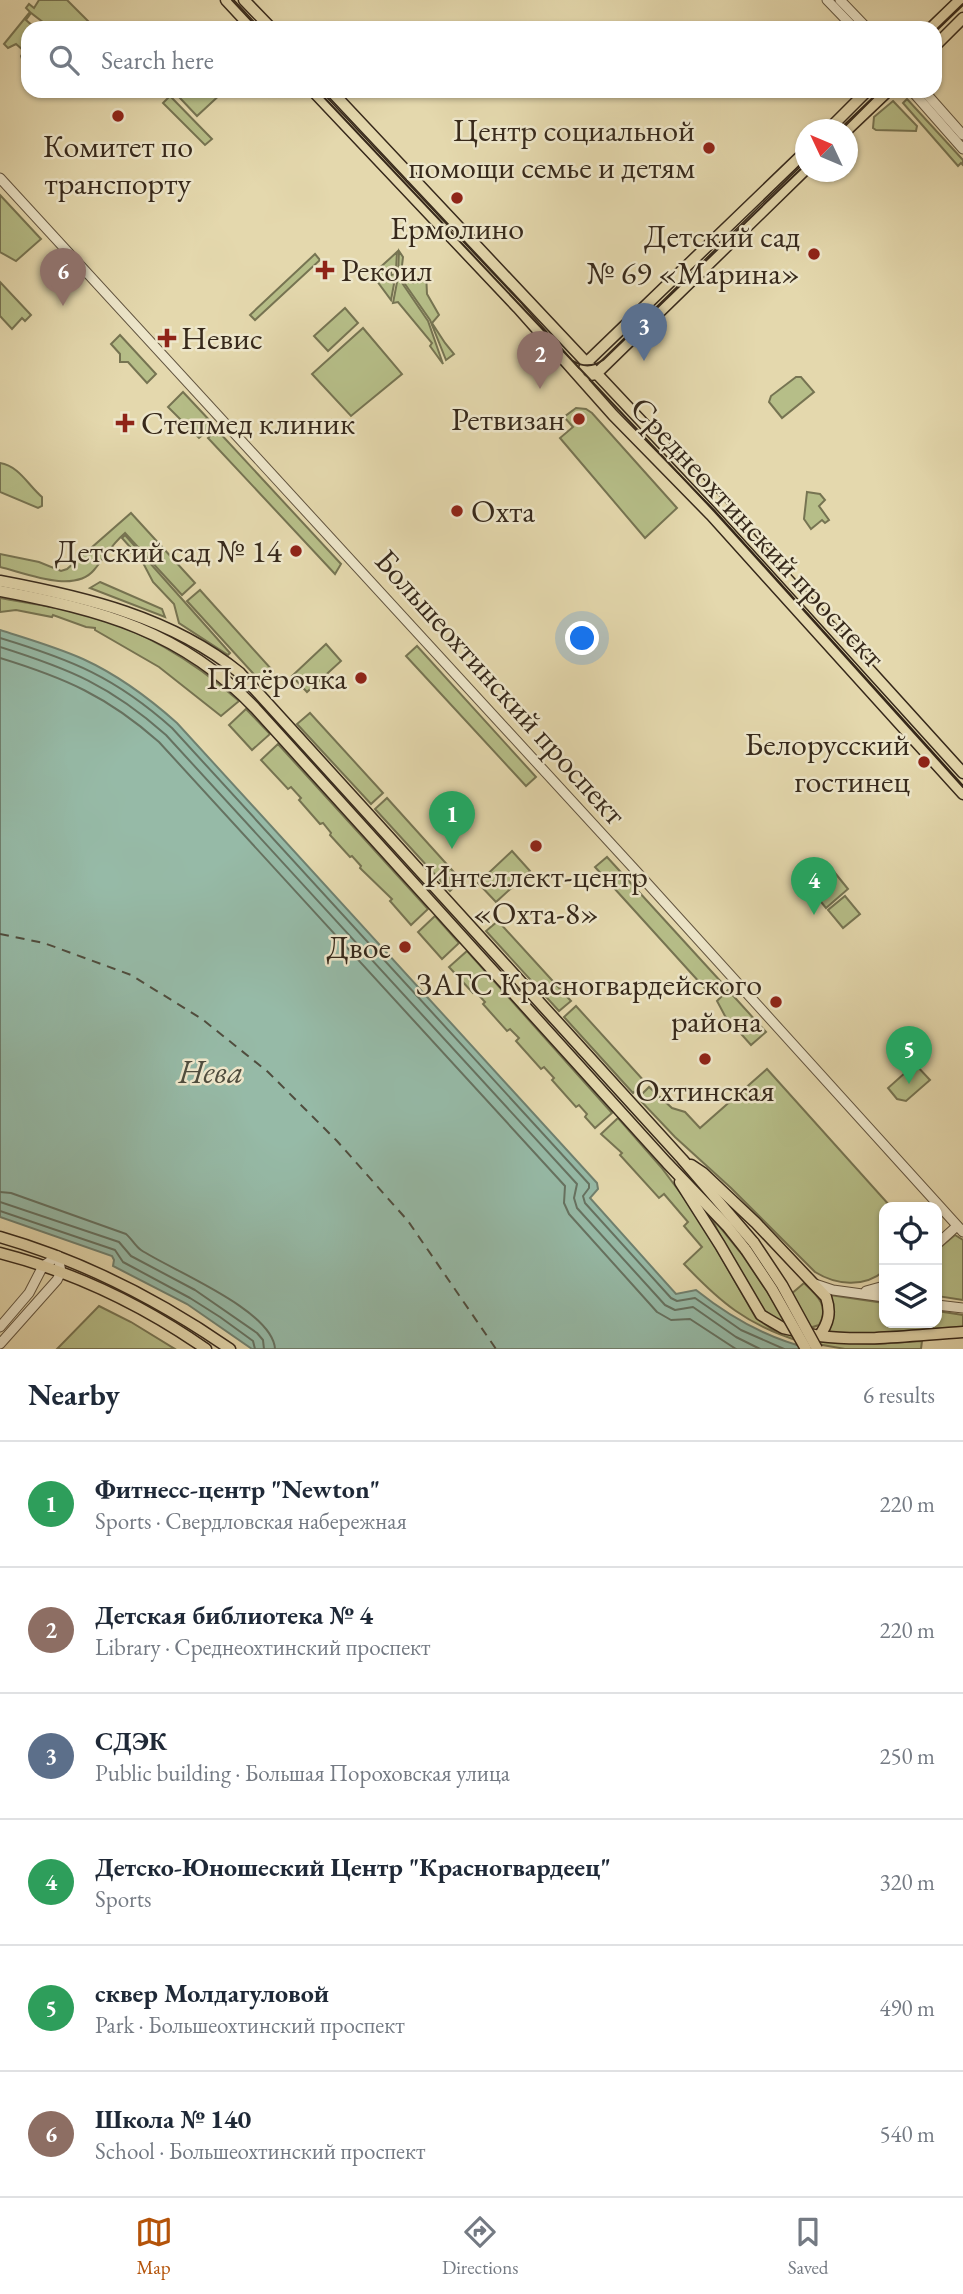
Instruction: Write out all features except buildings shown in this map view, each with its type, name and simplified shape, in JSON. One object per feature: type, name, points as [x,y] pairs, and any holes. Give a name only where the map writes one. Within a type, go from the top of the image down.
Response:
[{"type":"main road","points":[[226,0],[246,21]]},
{"type":"main road","points":[[244,0],[264,21]]},
{"type":"main road","points":[[939,21],[960,0]]},
{"type":"main road","points":[[942,39],[963,18]]},
{"type":"main road","name":"Среднеохтинский проспект","points":[[320,98],[607,408],[728,534],[963,794]]},
{"type":"main road","name":"Среднеохтинский проспект","points":[[338,98],[764,553],[963,773]]},
{"type":"main road","points":[[839,119],[860,98]]},
{"type":"main road","points":[[858,120],[881,98]]},
{"type":"main road","points":[[581,378],[586,363],[795,162]]},
{"type":"main road","points":[[581,378],[596,373],[795,180]]},
{"type":"main road","points":[[0,581],[71,594],[155,622],[207,650],[240,673],[682,1159],[782,1285],[817,1349]]},
{"type":"main road","points":[[0,591],[118,618],[152,632],[183,650],[233,687],[271,725],[667,1163],[727,1226],[750,1246],[806,1349]]},
{"type":"main road","points":[[682,1159],[703,1173],[826,1297],[830,1313],[819,1336]]},
{"type":"main road","points":[[667,1163],[761,1315],[783,1328],[850,1339],[963,1332]]},
{"type":"main road","points":[[0,1237],[88,1267],[164,1306],[230,1349]]},
{"type":"main road","points":[[0,1253],[61,1272],[110,1293],[158,1318],[206,1349]]},
{"type":"street","points":[[827,0],[847,21]]},
{"type":"street","points":[[840,0],[860,21]]},
{"type":"street","points":[[918,98],[963,149]]},
{"type":"street","points":[[930,98],[963,135]]},
{"type":"street","name":"Большеохтинский проспект","points":[[0,178],[960,1229]]},
{"type":"street","points":[[942,1241],[960,1229]]},
{"type":"street","points":[[0,1327],[29,1293],[43,1266],[58,1256],[61,1272],[50,1289],[0,1344]]},
{"type":"street","points":[[815,1284],[879,1296]]},
{"type":"street","points":[[856,1293],[879,1287]]},
{"type":"street","points":[[942,1306],[963,1308]]},
{"type":"green space","points":[[39,0],[67,0],[88,21],[41,21],[31,13],[27,21],[23,21],[30,12],[26,8],[29,4],[34,8]]},
{"type":"green space","points":[[21,23],[21,48],[16,44],[8,48],[4,44]]},
{"type":"green space","points":[[172,98],[212,139],[205,145],[163,103]]},
{"type":"green space","points":[[180,98],[216,98],[197,116]]},
{"type":"green space","points":[[907,99],[963,160],[963,165],[961,163],[958,166],[903,103]]},
{"type":"green space","points":[[893,101],[917,126],[916,131],[873,128],[874,117]]},
{"type":"green space","points":[[0,195],[41,239],[16,261],[0,252]]},
{"type":"green space","points":[[399,251],[403,257],[401,274],[413,283],[426,272],[427,294],[439,315],[432,323],[454,354],[446,360],[430,320],[398,274]]},
{"type":"green space","points":[[397,252],[396,270],[391,270],[391,275],[396,274],[391,280],[394,284],[391,300],[374,277],[375,272]]},
{"type":"green space","points":[[315,254],[320,260],[255,320],[250,315]]},
{"type":"green space","points":[[398,277],[428,321],[443,364],[430,346],[432,343],[398,302],[393,303]]},
{"type":"green space","points":[[0,282],[31,315],[25,321],[22,318],[12,329],[0,316]]},
{"type":"green space","points":[[345,308],[358,323],[328,351],[314,336]]},
{"type":"green space","points":[[363,328],[402,374],[351,416],[312,374]]},
{"type":"green space","points":[[120,335],[156,374],[147,383],[128,362],[120,362],[120,354],[111,344]]},
{"type":"green space","points":[[796,377],[801,377],[814,392],[782,418],[769,402],[771,396]]},
{"type":"green space","points":[[183,392],[212,423],[212,427],[199,438],[168,407]]},
{"type":"green space","points":[[576,408],[592,413],[677,508],[645,538],[560,438],[573,427],[564,417]]},
{"type":"green space","points":[[217,430],[341,564],[335,574],[208,438]]},
{"type":"green space","points":[[0,463],[13,468],[23,477],[42,497],[42,506],[38,508],[0,492]]},
{"type":"green space","points":[[807,492],[820,494],[825,500],[819,506],[829,520],[825,523],[822,520],[811,529],[804,519]]},
{"type":"green space","points":[[131,513],[195,583],[182,595],[125,533],[94,570],[74,581],[49,580],[0,567],[0,554],[39,562],[61,571],[67,569]]},
{"type":"green space","points":[[125,535],[230,653],[228,655],[179,623],[174,604],[153,582],[141,559],[128,551],[131,548],[122,538]]},
{"type":"green space","points":[[100,582],[162,609],[165,617],[90,588]]},
{"type":"green space","points":[[200,590],[273,671],[261,682],[187,601]]},
{"type":"green space","points":[[0,598],[85,614],[127,629],[186,660],[239,701],[221,716],[159,667],[95,628],[53,615],[52,617],[16,610],[0,612]]},
{"type":"green space","points":[[326,644],[341,661],[307,692],[292,676]]},
{"type":"green space","points":[[417,646],[536,777],[526,786],[406,656]]},
{"type":"green space","points":[[246,709],[270,734],[252,750],[229,725]]},
{"type":"green space","points":[[310,713],[383,793],[371,804],[297,724]]},
{"type":"green space","points":[[278,744],[428,909],[411,925],[390,901],[392,899],[330,835],[323,823],[320,824],[291,787],[288,789],[261,760]]},
{"type":"green space","points":[[387,798],[461,880],[450,891],[375,809]]},
{"type":"green space","points":[[512,851],[530,871],[496,902],[478,883]]},
{"type":"green space","points":[[607,857],[723,984],[711,995],[595,867]]},
{"type":"green space","points":[[827,863],[848,889],[826,908],[804,881]]},
{"type":"green space","points":[[845,896],[860,914],[843,928],[828,910]]},
{"type":"green space","points":[[435,916],[459,943],[442,959],[418,932]]},
{"type":"green space","points":[[498,921],[571,1001],[559,1011],[486,931]]},
{"type":"green space","points":[[467,951],[612,1113],[595,1128],[579,1105],[576,1107],[544,1067],[541,1069],[516,1041],[519,1038],[510,1029],[507,1031],[476,992],[473,993],[449,967]]},
{"type":"green space","points":[[728,990],[766,1032],[751,1045],[725,1016],[717,1001]]},
{"type":"green space","points":[[576,1006],[645,1082],[633,1093],[564,1017]]},
{"type":"green space","points":[[915,1064],[930,1080],[906,1101],[897,1099],[888,1088]]},
{"type":"green space","points":[[767,1069],[887,1202],[879,1202],[879,1274],[868,1280],[850,1283],[832,1280],[815,1272],[638,1098],[649,1087],[672,1108],[685,1112],[700,1128]]},
{"type":"green space","points":[[618,1118],[661,1167],[697,1215],[756,1318],[772,1329],[797,1337],[799,1341],[764,1328],[735,1311],[684,1264],[702,1247],[684,1226],[688,1222],[664,1194],[659,1198],[620,1155],[622,1153],[601,1134]]},
{"type":"green space","points":[[711,1216],[741,1253],[777,1306],[804,1283],[813,1292],[823,1307],[819,1325],[790,1325],[764,1310],[727,1249]]},
{"type":"green space","points":[[955,1235],[963,1240],[963,1300],[942,1297],[942,1246]]},
{"type":"green space","points":[[830,1295],[879,1302],[879,1328],[942,1328],[942,1312],[963,1315],[963,1327],[861,1334],[829,1332],[834,1313]]},
{"type":"green space","points":[[99,1306],[131,1322],[175,1349],[57,1349]]},
{"type":"green space","points":[[815,1341],[876,1344],[922,1341],[921,1349],[845,1349],[817,1344]]},
{"type":"water","name":"Нева","points":[[0,630],[96,665],[133,688],[177,723],[597,1183],[598,1189],[590,1198],[676,1294],[696,1290],[751,1326],[812,1349],[252,1349],[187,1304],[113,1266],[112,1256],[0,1217]]},
{"type":"ferry route","points":[[0,934],[44,943],[131,975],[202,1019],[268,1072],[337,1141],[408,1221],[496,1349]]},
{"type":"tram line","points":[[232,0],[252,21]]},
{"type":"tram line","points":[[942,24],[963,4]]},
{"type":"tram line","points":[[325,98],[715,512],[963,787]]},
{"type":"tram line","points":[[852,119],[873,98]]},
{"type":"tram line","points":[[573,361],[588,365],[603,360],[795,175]]},
{"type":"place","name":"Комитет по транспорту","points":[[118,116]]},
{"type":"place","name":"Центр социальной помощи семье и детям","points":[[709,148]]},
{"type":"place","name":"Ермолино","points":[[457,198]]},
{"type":"place","name":"Детский сад № 69 «Марина»","points":[[814,254]]},
{"type":"place","name":"Рекоил","points":[[325,270]]},
{"type":"place","name":"Школа № 140","points":[[63,306]]},
{"type":"place","name":"Невис","points":[[167,338]]},
{"type":"place","name":"СДЭК","points":[[644,361]]},
{"type":"place","name":"Детская библиотека № 4","points":[[540,389]]},
{"type":"place","name":"Ретвизан","points":[[579,419]]},
{"type":"place","name":"Степмед клиник","points":[[125,423]]},
{"type":"place","name":"Охта","points":[[457,511]]},
{"type":"place","name":"Детский сад № 14","points":[[296,551]]},
{"type":"place","name":"Пятёрочка","points":[[361,678]]},
{"type":"place","name":"Белорусский гостинец","points":[[924,762]]},
{"type":"place","name":"Интеллект-центр «Охта-8»","points":[[536,846]]},
{"type":"place","name":"Фитнесс-центр \"Newton\"","points":[[452,849]]},
{"type":"place","name":"Детско-Юношеский Центр \"Красногвардеец\"","points":[[814,915]]},
{"type":"place","name":"Двое","points":[[405,947]]},
{"type":"place","name":"ЗАГС Красногвардейского района","points":[[776,1002]]},
{"type":"place","name":"Охтинская","points":[[705,1059]]},
{"type":"place","name":"сквер Молдагуловой","points":[[909,1084]]}]
